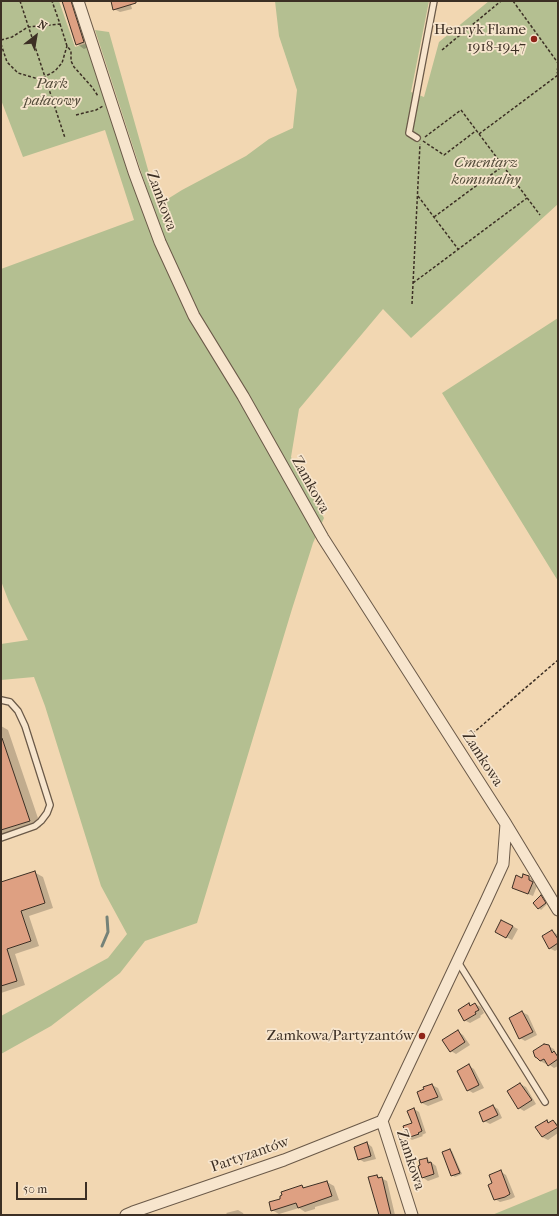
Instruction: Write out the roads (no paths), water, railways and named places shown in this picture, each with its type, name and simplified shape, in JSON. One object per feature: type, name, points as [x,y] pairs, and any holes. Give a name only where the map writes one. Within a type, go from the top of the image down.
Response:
[{"type":"street","name":"Zamkowa","points":[[78,1],[134,172],[157,235],[194,316],[243,396],[323,538],[506,824],[503,864],[382,1121],[412,1215]]},
{"type":"street","points":[[506,824],[558,910]]},
{"type":"street","name":"Partyzantów","points":[[126,1215],[284,1160],[382,1121]]},
{"type":"lane","points":[[419,139],[409,133],[434,1]]},
{"type":"lane","points":[[1,700],[10,702],[18,711],[25,726],[50,805],[47,813],[35,826],[1,838]]},
{"type":"lane","points":[[458,962],[544,1102]]},
{"type":"waterway","points":[[102,946],[108,932],[107,917]]},
{"type":"place","name":"Henryk Flame 1918-1947","points":[[534,39]]},
{"type":"place","name":"Zamkowa/Partyzantów","points":[[422,1036]]},
{"type":"park label","name":"Park pałacowy","points":[[52,92]]},
{"type":"park label","name":"Cmentarz komunalny","points":[[486,172]]}]
